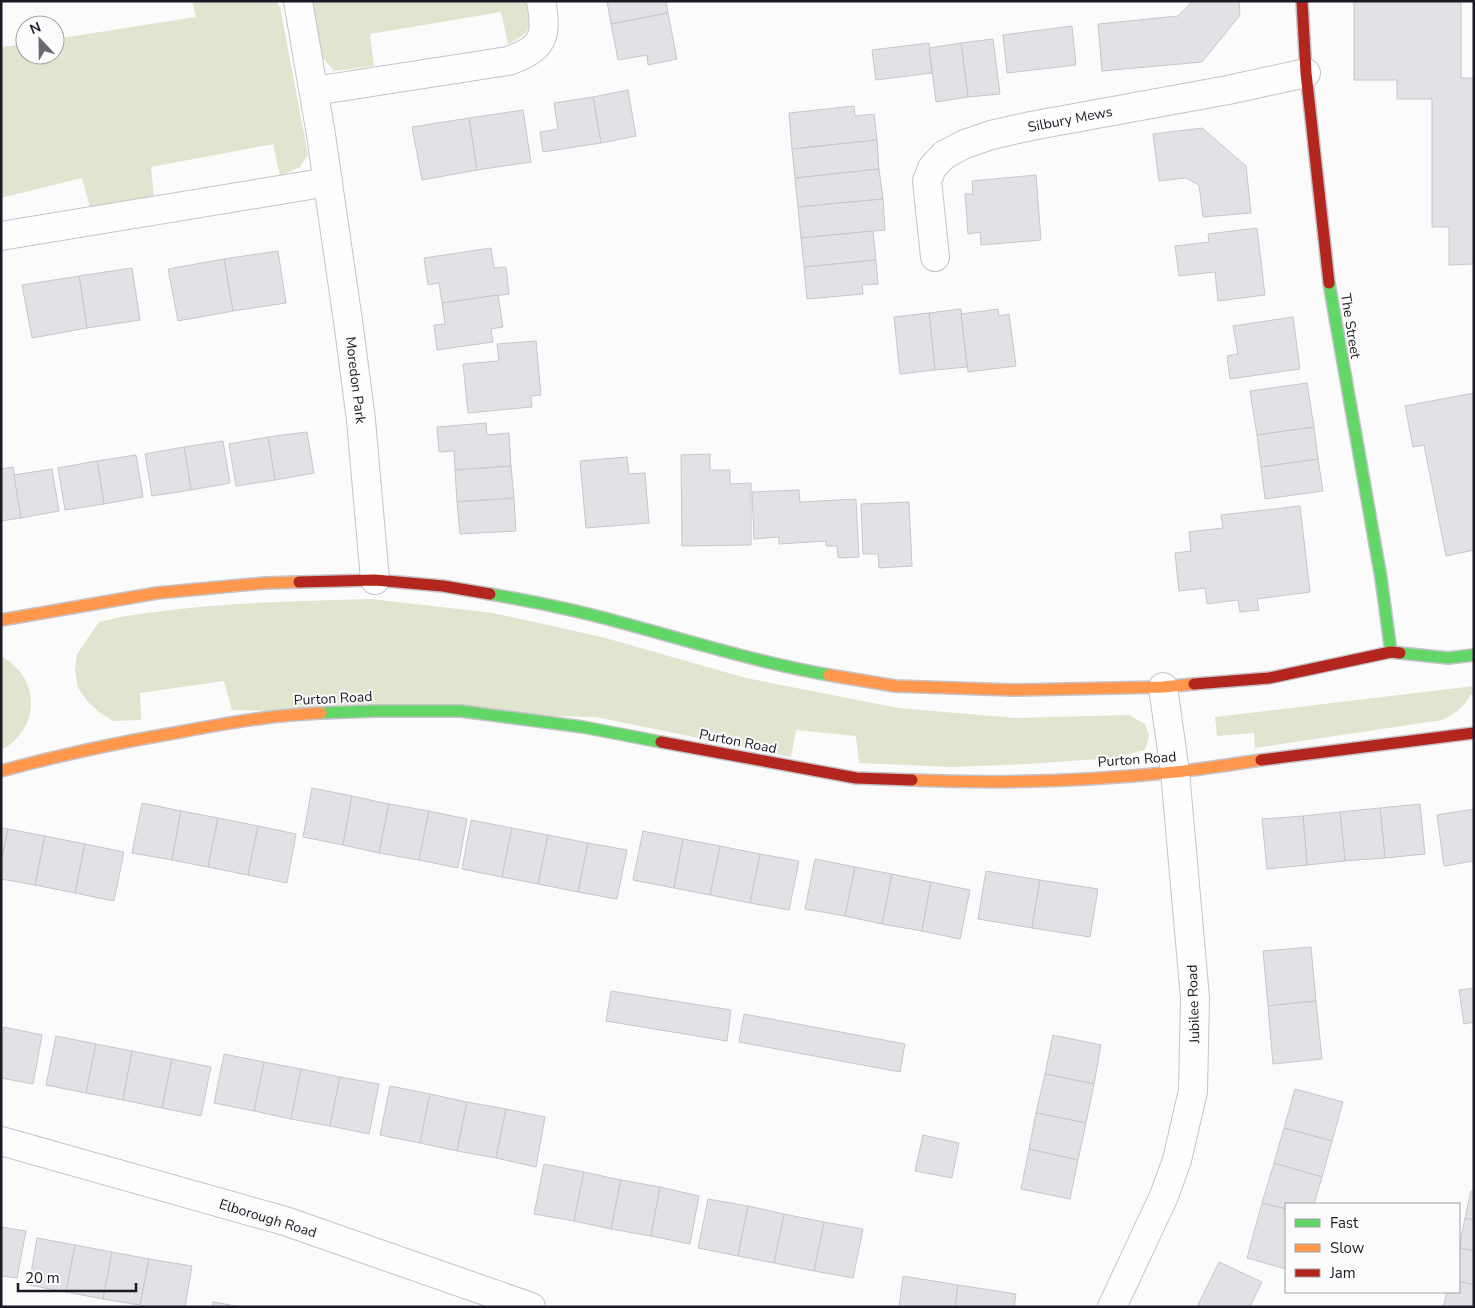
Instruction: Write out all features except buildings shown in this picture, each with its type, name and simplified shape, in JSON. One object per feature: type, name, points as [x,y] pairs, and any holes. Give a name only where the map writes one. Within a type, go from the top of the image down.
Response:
[{"type":"street","name":"Moredon Park","points":[[298,1],[328,182],[362,420],[375,580]]},
{"type":"street","points":[[314,91],[508,61],[520,57],[532,51],[544,34],[544,16],[541,1]]},
{"type":"street","name":"The Street","points":[[1302,1],[1306,73],[1331,301],[1381,578],[1391,652]]},
{"type":"street","name":"Silbury Mews","points":[[935,257],[927,181],[932,168],[944,155],[964,144],[991,135],[1031,126],[1228,90],[1306,73]]},
{"type":"street","points":[[1,236],[328,182]]},
{"type":"street","points":[[1,620],[157,593],[264,583],[375,580],[444,586],[537,602],[628,624],[727,652],[813,672],[895,686],[1013,690],[1163,687],[1269,678],[1391,652],[1448,658],[1474,655]]},
{"type":"street","name":"Jubilee Road","points":[[1112,1307],[1164,1196],[1177,1160],[1193,1091],[1194,998],[1175,772],[1163,687]]},
{"type":"street","name":"Purton Road","points":[[1,771],[61,755],[220,724],[301,714],[376,711],[461,711],[583,727],[856,778],[959,782],[1041,781],[1175,772],[1474,733]]},
{"type":"street","name":"Elborough Road","points":[[1,1141],[284,1221],[531,1307]]},
{"type":"green space","points":[[192,1],[276,1],[280,7],[308,155],[300,167],[280,176],[273,144],[151,167],[154,197],[90,208],[82,178],[1,198],[1,47],[15,45],[15,65],[65,65],[65,37],[196,17]]},
{"type":"green space","points":[[312,1],[526,1],[529,23],[526,32],[522,36],[508,44],[501,12],[370,34],[374,66],[334,71],[323,58],[314,24]]},
{"type":"green space","points":[[371,599],[493,613],[602,637],[746,678],[898,708],[1015,718],[1129,715],[1145,724],[1149,736],[1145,750],[1113,758],[951,767],[859,763],[856,736],[796,730],[791,757],[596,717],[232,710],[224,681],[140,693],[141,720],[113,721],[88,702],[78,688],[75,671],[77,654],[99,622],[196,607],[271,602]]},
{"type":"green space","points":[[1,656],[12,663],[21,673],[27,684],[31,707],[23,731],[13,742],[1,750]]},
{"type":"green space","points":[[1474,686],[1474,695],[1470,695],[1459,710],[1442,720],[1255,748],[1254,733],[1217,736],[1215,717]]},
{"type":"traffic: fast","points":[[1329,283],[1381,578],[1391,652]]},
{"type":"traffic: fast","points":[[490,594],[613,620],[754,659],[829,675]]},
{"type":"traffic: fast","points":[[1400,653],[1448,658],[1474,655]]},
{"type":"traffic: fast","points":[[321,713],[461,711],[583,727],[661,742]]},
{"type":"traffic: slow","points":[[1,620],[157,593],[265,583],[299,582]]},
{"type":"traffic: slow","points":[[829,675],[895,686],[1013,690],[1163,687],[1194,684]]},
{"type":"traffic: slow","points":[[1,771],[68,754],[158,736],[250,720],[321,713]]},
{"type":"traffic: slow","points":[[912,780],[978,782],[1077,780],[1175,772],[1261,760]]},
{"type":"traffic: jam","points":[[1302,1],[1306,73],[1329,283]]},
{"type":"traffic: jam","points":[[299,582],[375,580],[443,586],[490,594]]},
{"type":"traffic: jam","points":[[1194,684],[1269,678],[1391,652],[1400,653]]},
{"type":"traffic: jam","points":[[1261,760],[1474,733]]},
{"type":"traffic: jam","points":[[661,742],[856,778],[912,780]]}]
